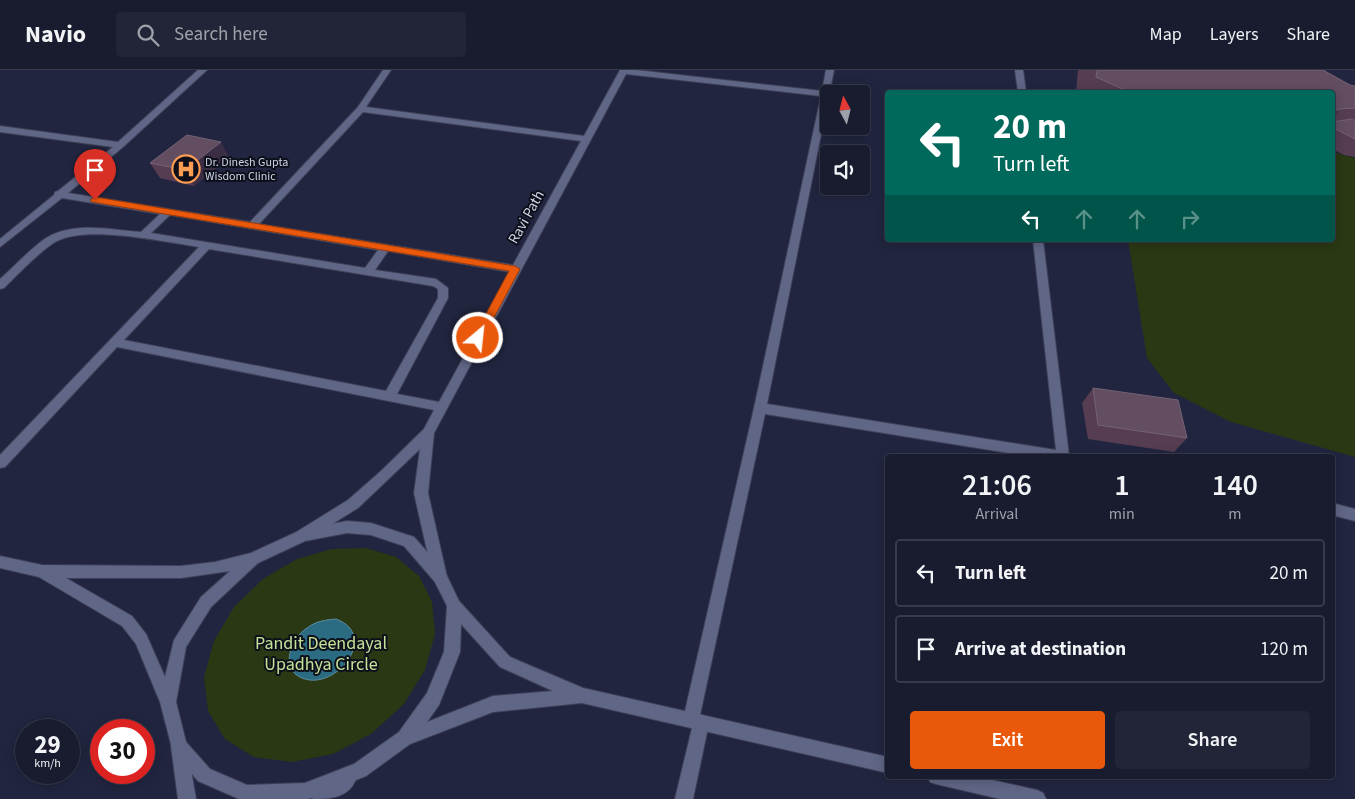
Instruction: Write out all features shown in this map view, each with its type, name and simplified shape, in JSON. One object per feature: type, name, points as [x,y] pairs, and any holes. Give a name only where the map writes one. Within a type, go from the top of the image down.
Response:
[{"type":"street","points":[[0,244],[58,194],[120,145],[203,70]]},
{"type":"street","points":[[252,226],[361,109],[387,70]]},
{"type":"street","points":[[624,70],[820,93]]},
{"type":"street","name":"Ravi Path","points":[[428,433],[624,70]]},
{"type":"street","points":[[827,85],[830,70]]},
{"type":"street","points":[[1019,70],[1022,90]]},
{"type":"street","points":[[361,109],[586,139]]},
{"type":"street","points":[[684,799],[696,722],[820,118]]},
{"type":"street","points":[[0,129],[120,145]]},
{"type":"street","points":[[58,194],[515,269]]},
{"type":"street","points":[[143,235],[168,212]]},
{"type":"street","points":[[0,285],[49,241],[64,234],[79,231],[104,231],[143,235],[436,282],[443,288],[443,298],[389,397]]},
{"type":"street","points":[[1038,242],[1063,454]]},
{"type":"street","points":[[0,463],[206,246]]},
{"type":"street","points":[[368,272],[384,248]]},
{"type":"street","points":[[115,342],[441,408]]},
{"type":"street","points":[[760,408],[1046,454]]},
{"type":"street","points":[[0,562],[42,571],[136,573],[181,572],[214,568],[253,559],[303,535],[353,504],[428,433]]},
{"type":"street","points":[[428,433],[421,492],[440,577],[454,606],[505,662],[583,696],[885,764]]},
{"type":"street","points":[[1335,510],[1355,515]]},
{"type":"street","points":[[303,535],[347,527],[371,529],[409,541],[440,577]]},
{"type":"street","points":[[168,702],[179,645],[206,602],[253,559]]},
{"type":"street","points":[[42,571],[127,621],[141,639],[168,702],[179,746],[187,799]]},
{"type":"street","points":[[405,738],[433,699],[452,652],[454,606]]},
{"type":"street","points":[[321,799],[405,738],[493,704],[583,696]]},
{"type":"street","points":[[179,746],[204,775],[248,794],[305,792],[360,770]]},
{"type":"street","points":[[949,779],[1037,799]]},
{"type":"green space","points":[[1335,153],[1355,158],[1355,457],[1231,422],[1174,393],[1147,358],[1128,242],[1335,242]]},
{"type":"green space","name":"Pandit Deendayal Upadhya Circle","points":[[366,548],[396,557],[419,576],[432,602],[435,634],[425,670],[404,704],[371,734],[333,754],[292,762],[254,757],[225,739],[208,711],[204,677],[214,641],[234,607],[263,579],[297,559],[332,549]]},
{"type":"water","points":[[336,619],[349,627],[354,637],[354,648],[348,660],[339,670],[328,677],[315,680],[302,678],[295,674],[289,661],[292,646],[296,639],[314,624],[324,620]]},
{"type":"building","points":[[1097,70],[1323,70],[1355,86],[1355,108],[1335,111],[1335,90],[1125,90],[1096,77]]},
{"type":"building","points":[[1352,119],[1355,121],[1355,139],[1335,129],[1335,122]]},
{"type":"building","points":[[187,135],[221,142],[185,170],[150,163]]},
{"type":"building","points":[[1093,388],[1178,400],[1187,438],[1098,425]]},
{"type":"place","name":"Dr. Dinesh Gupta Wisdom Clinic","points":[[186,169]]},
{"type":"route","points":[[95,200],[515,269],[478,338]]}]
